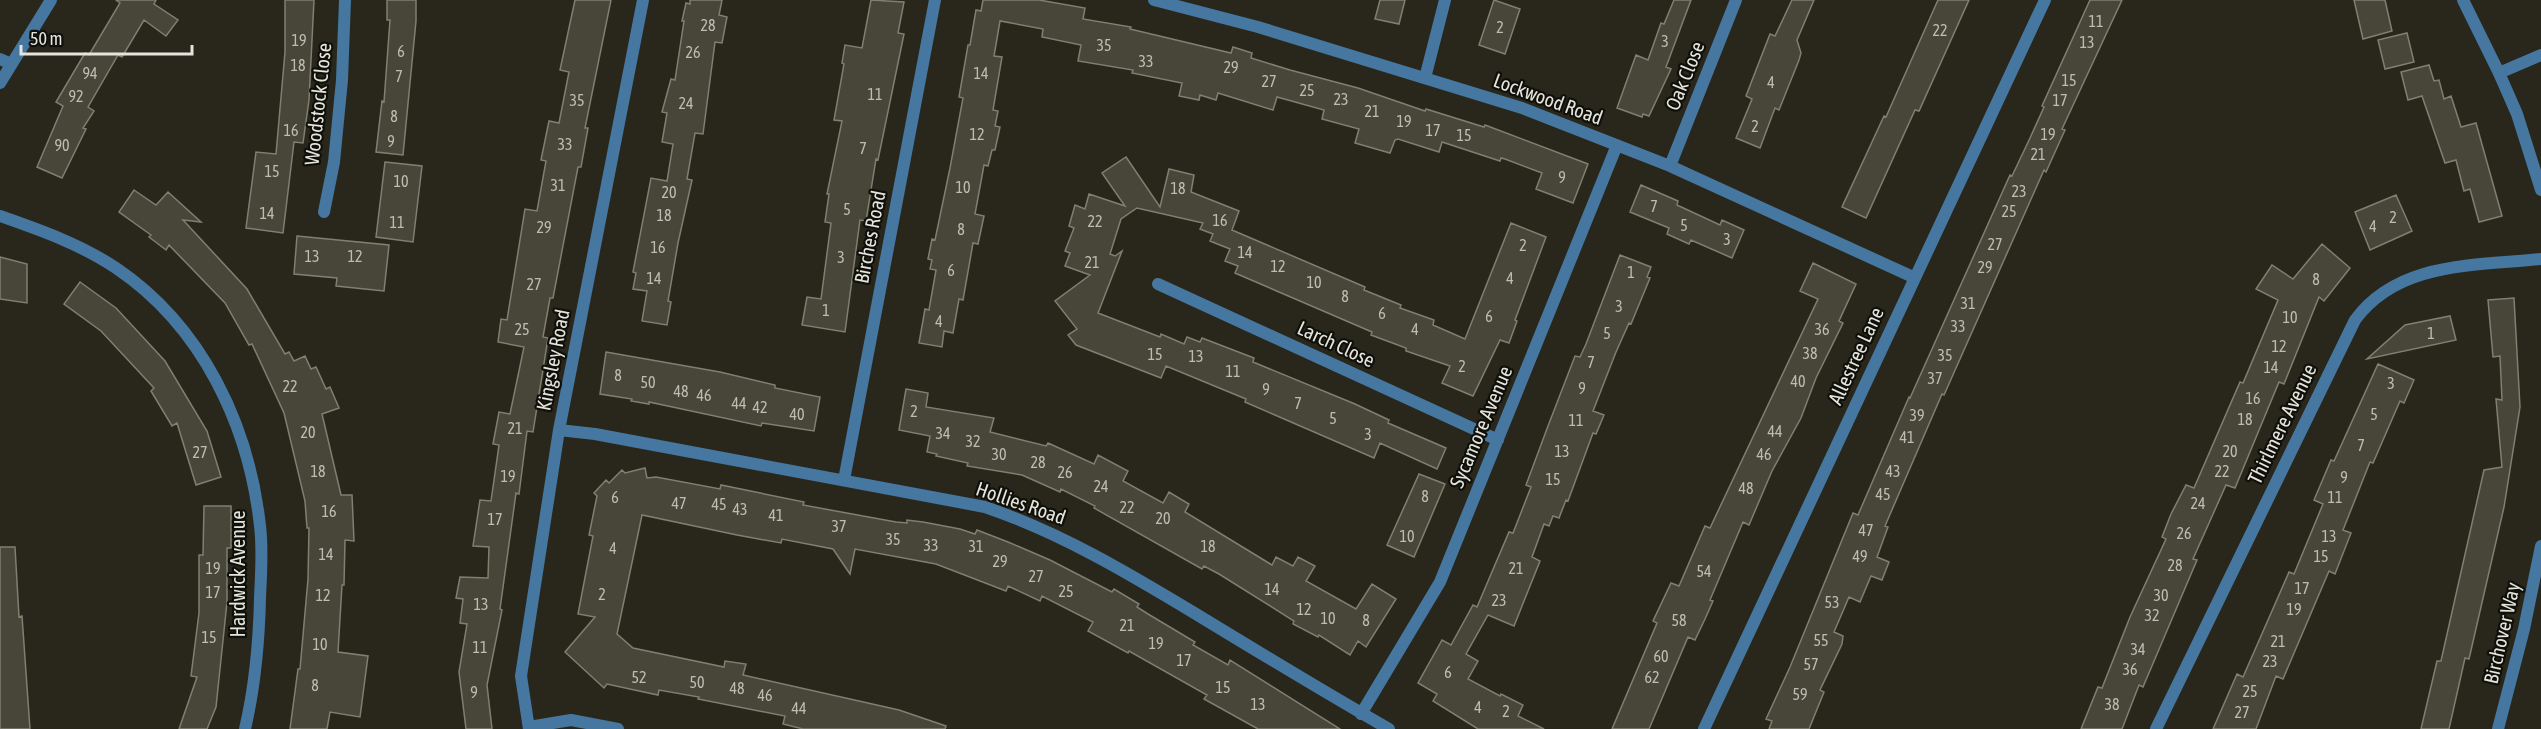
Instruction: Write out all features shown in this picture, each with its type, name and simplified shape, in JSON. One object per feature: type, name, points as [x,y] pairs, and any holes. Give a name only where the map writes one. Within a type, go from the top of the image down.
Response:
[{"type":"street","points":[[0,83],[5,62],[51,0]]},
{"type":"street","name":"Woodstock Close","points":[[324,212],[333,162],[341,92],[345,0]]},
{"type":"street","name":"Kingsley Road","points":[[529,728],[521,676],[559,430],[643,0]]},
{"type":"street","name":"Birches Road","points":[[844,480],[935,0]]},
{"type":"street","name":"Lockwood Road","points":[[1158,0],[1258,27],[1522,108],[1670,166],[1913,277]]},
{"type":"street","points":[[1425,78],[1445,0]]},
{"type":"street","name":"Oak Close","points":[[1670,166],[1736,0]]},
{"type":"street","name":"Allestree Lane","points":[[1704,729],[1913,277],[2045,0]]},
{"type":"street","points":[[2463,0],[2517,114],[2541,190]]},
{"type":"street","points":[[2499,73],[2541,55]]},
{"type":"street","name":"Sycamore Avenue","points":[[1361,714],[1440,582],[1617,145]]},
{"type":"street","name":"Hardwick Avenue","points":[[0,216],[86,250],[130,278],[177,324],[204,361],[232,409],[249,458],[260,528],[258,651],[244,729]]},
{"type":"street","name":"Thirlmere Avenue","points":[[2156,729],[2355,320],[2364,307],[2384,289],[2396,282],[2430,271],[2541,258]]},
{"type":"street","name":"Larch Close","points":[[1158,284],[1498,440]]},
{"type":"street","name":"Hollies Road","points":[[559,430],[595,434],[985,507],[1066,539],[1133,576],[1389,729]]},
{"type":"street","name":"Birchover Way","points":[[2498,729],[2524,629],[2541,546]]},
{"type":"street","points":[[529,728],[571,720],[618,729]]},
{"type":"building","points":[[116,0],[156,0],[154,4],[178,20],[166,36],[144,20],[122,57],[118,55],[88,107],[94,111],[83,128],[86,129],[62,178],[37,167],[63,106],[56,102],[85,53],[89,55],[120,3]]},
{"type":"building","points":[[285,0],[314,0],[309,100],[303,143],[294,142],[283,233],[246,228],[256,152],[276,154],[285,52]]},
{"type":"building","points":[[387,0],[416,0],[403,155],[376,152],[382,101],[384,102],[390,20],[387,20]]},
{"type":"building","points":[[575,0],[611,0],[585,128],[588,128],[581,167],[578,167],[553,298],[550,298],[543,337],[548,338],[533,432],[527,431],[519,494],[516,493],[500,609],[502,610],[487,685],[492,729],[466,729],[459,672],[467,624],[460,623],[463,599],[456,598],[460,577],[488,578],[489,547],[473,546],[480,500],[491,501],[499,445],[493,444],[499,412],[510,414],[524,347],[498,342],[501,319],[507,320],[525,209],[537,211],[546,161],[541,160],[549,121],[559,123],[569,72],[560,70]]},
{"type":"building","points":[[690,0],[722,0],[719,15],[727,17],[722,43],[715,42],[703,134],[695,133],[687,179],[692,180],[668,301],[671,302],[667,325],[642,321],[647,291],[633,289],[636,273],[633,272],[651,178],[667,181],[673,144],[662,142],[667,113],[662,112],[671,79],[675,80],[684,21],[682,21],[686,3],[690,4]]},
{"type":"building","points":[[871,0],[904,2],[898,33],[904,34],[878,160],[876,159],[866,221],[860,220],[845,332],[802,325],[807,297],[821,299],[831,223],[825,222],[829,194],[827,194],[842,121],[834,120],[845,45],[862,48]]},
{"type":"building","points":[[983,0],[1039,0],[1085,8],[1083,19],[1131,27],[1130,29],[1231,53],[1233,47],[1252,53],[1251,58],[1358,88],[1425,111],[1426,109],[1484,127],[1485,125],[1588,164],[1573,203],[1536,189],[1542,173],[1505,159],[1501,158],[1500,161],[1442,142],[1439,152],[1398,139],[1395,140],[1390,153],[1355,143],[1359,129],[1322,119],[1324,110],[1277,97],[1273,110],[1218,93],[1216,100],[1200,95],[1199,100],[1179,96],[1182,83],[1132,73],[1133,70],[1078,61],[1081,45],[1042,37],[1043,29],[1000,21],[994,56],[1002,57],[993,110],[998,111],[995,126],[1000,127],[995,150],[992,150],[988,166],[984,165],[975,214],[984,216],[978,244],[973,243],[963,300],[959,299],[953,333],[944,331],[942,347],[919,343],[925,309],[929,310],[936,270],[930,269],[932,260],[928,259],[932,239],[935,240],[950,168],[963,98],[959,97],[968,45],[970,45],[976,10],[981,11]]},
{"type":"building","points":[[1380,0],[1405,0],[1399,24],[1375,19]]},
{"type":"building","points":[[1494,0],[1520,9],[1505,54],[1479,45]]},
{"type":"building","points":[[1674,0],[1691,0],[1666,67],[1671,69],[1649,116],[1643,114],[1642,117],[1617,108],[1636,55],[1648,60],[1661,23],[1664,24]]},
{"type":"building","points":[[1792,0],[1814,0],[1797,40],[1801,53],[1799,60],[1779,110],[1775,108],[1760,148],[1736,138],[1752,99],[1746,96],[1770,34],[1775,36]]},
{"type":"building","points":[[1938,0],[1969,0],[1919,111],[1915,110],[1866,218],[1842,207],[1884,116],[1886,117]]},
{"type":"building","points":[[2090,0],[2122,0],[2062,129],[2065,130],[2046,172],[2044,170],[1944,395],[1942,394],[1885,526],[1888,527],[1877,557],[1889,562],[1882,580],[1871,576],[1860,602],[1849,597],[1834,632],[1843,636],[1842,644],[1820,690],[1824,692],[1809,729],[1769,729],[1772,721],[1766,719],[1790,667],[1853,513],[1858,515],[2010,175],[2012,176],[2044,107],[2042,106]]},
{"type":"building","points":[[2354,0],[2385,0],[2392,31],[2363,39]]},
{"type":"building","points":[[2407,33],[2414,62],[2385,69],[2378,40]]},
{"type":"building","points":[[2429,65],[2434,81],[2439,80],[2444,99],[2451,96],[2461,127],[2476,123],[2502,216],[2479,222],[2470,189],[2464,191],[2456,160],[2445,163],[2422,96],[2408,100],[2401,72]]},
{"type":"building","points":[[1126,157],[1160,207],[1169,169],[1194,175],[1191,192],[1239,211],[1232,230],[1365,287],[1364,290],[1401,305],[1400,308],[1434,320],[1433,325],[1465,339],[1511,223],[1546,237],[1515,320],[1517,321],[1509,343],[1500,340],[1473,396],[1442,383],[1450,366],[1406,351],[1406,348],[1371,335],[1372,332],[1235,273],[1238,266],[1225,261],[1230,249],[1210,241],[1213,234],[1200,229],[1203,223],[1137,208],[1121,219],[1110,254],[1115,256],[1122,251],[1098,313],[1184,344],[1187,337],[1200,342],[1202,338],[1254,358],[1253,362],[1355,404],[1389,420],[1388,423],[1446,448],[1437,469],[1380,443],[1374,458],[1245,402],[1246,399],[1166,366],[1161,378],[1076,345],[1068,335],[1077,329],[1055,301],[1090,275],[1065,266],[1070,253],[1065,251],[1074,228],[1069,226],[1075,205],[1085,209],[1089,194],[1125,206],[1102,173]]},
{"type":"building","points":[[385,162],[422,166],[413,242],[376,237]]},
{"type":"building","points":[[1641,185],[1678,201],[1677,205],[1720,225],[1722,220],[1744,230],[1732,258],[1691,240],[1689,244],[1667,234],[1669,228],[1630,212]]},
{"type":"building","points":[[134,190],[156,205],[168,192],[201,222],[183,220],[247,289],[285,354],[289,352],[294,361],[305,356],[311,369],[316,367],[326,389],[330,387],[339,408],[322,414],[341,495],[352,495],[354,541],[345,540],[344,585],[342,585],[338,652],[368,656],[360,717],[330,712],[327,729],[290,729],[298,669],[300,669],[308,579],[309,528],[307,528],[305,501],[284,413],[252,344],[249,345],[225,303],[169,245],[166,250],[149,237],[151,235],[119,212]]},
{"type":"building","points":[[2396,195],[2412,231],[2370,250],[2355,212]]},
{"type":"building","points":[[297,236],[389,245],[384,291],[336,286],[337,278],[294,274]]},
{"type":"building","points":[[2322,244],[2350,268],[2324,301],[2319,297],[2284,384],[2279,382],[2235,488],[2226,485],[2193,559],[2197,560],[2143,687],[2139,685],[2122,729],[2081,729],[2098,687],[2102,688],[2130,617],[2166,539],[2162,537],[2171,514],[2186,485],[2194,488],[2240,382],[2243,383],[2278,300],[2256,289],[2272,265],[2293,279]]},
{"type":"building","points":[[1620,255],[1651,267],[1647,277],[1650,278],[1631,324],[1629,323],[1616,352],[1593,411],[1604,415],[1596,434],[1593,433],[1568,501],[1566,500],[1559,518],[1553,516],[1549,526],[1544,524],[1532,557],[1540,561],[1514,626],[1488,615],[1466,654],[1478,661],[1468,679],[1523,705],[1518,716],[1544,729],[1478,729],[1433,701],[1437,694],[1418,683],[1442,640],[1451,645],[1473,605],[1477,607],[1509,532],[1513,533],[1531,487],[1526,485],[1548,426],[1575,356],[1580,357],[1586,344]]},
{"type":"building","points":[[0,257],[27,264],[27,303],[0,299]]},
{"type":"building","points":[[1813,263],[1856,284],[1839,321],[1843,323],[1816,378],[1801,418],[1772,471],[1749,525],[1743,522],[1710,600],[1713,601],[1695,640],[1688,637],[1649,729],[1612,729],[1657,623],[1653,621],[1671,583],[1679,586],[1705,526],[1710,528],[1818,299],[1800,291]]},
{"type":"building","points":[[80,282],[116,308],[165,361],[207,431],[221,477],[196,485],[177,423],[172,426],[151,391],[154,388],[101,331],[64,304]]},
{"type":"building","points":[[2514,298],[2520,407],[2504,507],[2469,659],[2465,658],[2449,729],[2421,729],[2437,661],[2441,661],[2484,470],[2502,467],[2496,399],[2502,400],[2500,356],[2493,357],[2488,300]]},
{"type":"building","points":[[2450,316],[2456,340],[2367,359],[2405,325]]},
{"type":"building","points":[[606,352],[720,372],[775,385],[775,388],[820,397],[814,431],[762,423],[761,426],[600,394]]},
{"type":"building","points":[[2378,364],[2414,380],[2404,403],[2400,401],[2373,463],[2370,462],[2343,530],[2351,533],[2335,574],[2329,571],[2283,679],[2276,676],[2256,729],[2213,729],[2237,674],[2243,677],[2289,572],[2294,574],[2323,504],[2314,500]]},
{"type":"building","points":[[906,389],[928,393],[926,407],[994,418],[990,432],[1046,446],[1048,443],[1094,464],[1098,455],[1128,471],[1123,481],[1163,503],[1169,492],[1189,504],[1185,512],[1272,565],[1276,557],[1293,566],[1298,557],[1315,566],[1306,581],[1356,609],[1372,584],[1396,599],[1366,647],[1358,641],[1350,655],[1319,635],[1318,637],[1293,624],[1294,621],[1219,574],[1204,566],[1202,569],[1094,508],[1095,506],[1061,489],[1060,492],[1022,475],[967,466],[968,463],[927,452],[930,436],[899,430]]},
{"type":"building","points":[[645,468],[647,478],[656,477],[720,489],[721,485],[804,502],[803,505],[896,522],[907,523],[907,520],[923,522],[975,534],[977,530],[1050,560],[1112,592],[1114,589],[1139,604],[1137,607],[1195,642],[1193,645],[1228,665],[1230,660],[1340,729],[1258,729],[1204,699],[1207,695],[1129,651],[1128,653],[1088,631],[1093,622],[1042,596],[1040,601],[1008,586],[1006,591],[936,564],[855,549],[850,574],[833,549],[782,539],[781,543],[642,515],[617,634],[633,648],[724,667],[725,661],[746,664],[743,675],[899,710],[946,726],[945,729],[803,729],[783,724],[785,716],[698,699],[699,697],[659,690],[658,695],[607,684],[604,688],[565,652],[595,617],[578,614],[593,536],[589,535],[597,496],[594,493],[606,480],[609,483],[622,470],[625,473]]},
{"type":"building","points":[[1419,474],[1445,484],[1414,557],[1387,545]]},
{"type":"building","points":[[204,506],[231,506],[231,548],[227,548],[227,602],[216,707],[207,729],[179,729],[197,677],[191,676],[199,613],[199,555],[203,555]]},
{"type":"building","points":[[0,547],[15,547],[30,729],[0,729]]}]
